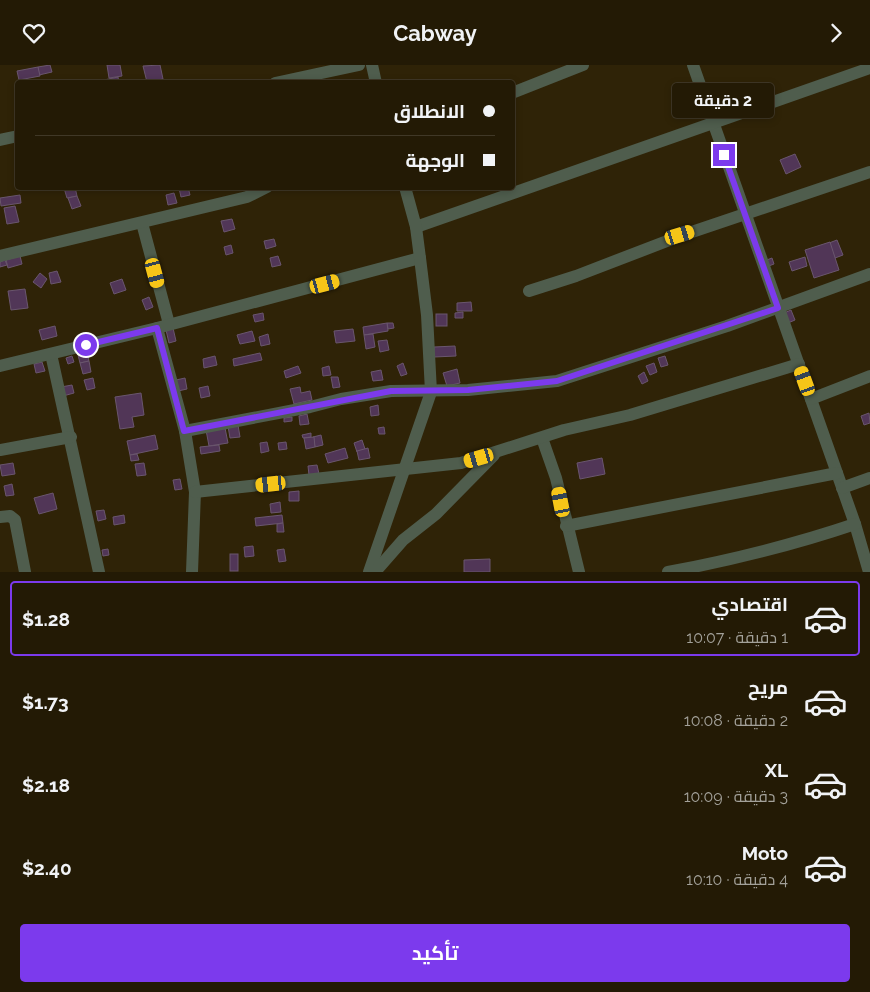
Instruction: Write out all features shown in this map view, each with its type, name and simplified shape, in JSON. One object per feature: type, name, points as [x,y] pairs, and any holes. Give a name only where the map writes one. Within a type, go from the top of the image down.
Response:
[{"type":"street","points":[[289,80],[359,65]]},
{"type":"street","points":[[372,65],[375,80]]},
{"type":"street","points":[[515,92],[583,65]]},
{"type":"street","points":[[693,65],[855,524],[869,572]]},
{"type":"street","points":[[416,227],[870,68]]},
{"type":"street","points":[[0,139],[15,136]]},
{"type":"street","points":[[529,291],[576,276],[680,235],[870,172]]},
{"type":"street","points":[[0,256],[247,197],[261,190]]},
{"type":"street","points":[[369,572],[402,470],[431,391],[427,315],[420,258],[416,227],[406,190]]},
{"type":"street","points":[[142,223],[195,492],[192,572]]},
{"type":"street","points":[[0,366],[163,326],[420,258]]},
{"type":"street","points":[[184,431],[357,396],[391,391],[506,387],[557,381],[778,308],[870,274]]},
{"type":"street","points":[[51,354],[99,572]]},
{"type":"street","points":[[195,492],[462,463],[564,430],[630,415],[799,364]]},
{"type":"street","points":[[811,399],[870,376]]},
{"type":"street","points":[[0,450],[70,437]]},
{"type":"street","points":[[542,438],[556,478],[578,572]]},
{"type":"street","points":[[375,572],[403,540],[436,514],[496,453]]},
{"type":"street","points":[[566,526],[837,473]]},
{"type":"street","points":[[842,488],[870,478]]},
{"type":"street","points":[[0,517],[10,516],[15,520],[25,572]]},
{"type":"street","points":[[668,572],[729,566],[855,524]]},
{"type":"building","points":[[50,65],[52,72],[39,75],[38,67]]},
{"type":"building","points":[[107,65],[120,65],[122,76],[109,78]]},
{"type":"building","points":[[160,65],[163,79],[146,80],[143,66]]},
{"type":"building","points":[[38,67],[40,76],[19,80],[17,71]]},
{"type":"building","points":[[118,77],[118,80],[104,80]]},
{"type":"building","points":[[718,102],[720,110],[712,113],[709,104]]},
{"type":"building","points":[[795,154],[801,167],[786,174],[780,160]]},
{"type":"building","points":[[65,190],[76,190],[77,196],[67,198]]},
{"type":"building","points":[[179,190],[189,190],[190,195],[181,197]]},
{"type":"building","points":[[174,193],[177,203],[168,205],[166,195]]},
{"type":"building","points":[[20,195],[21,203],[1,206],[0,198]]},
{"type":"building","points":[[77,196],[81,206],[72,209],[68,198]]},
{"type":"building","points":[[15,206],[19,222],[7,224],[4,208]]},
{"type":"building","points":[[232,219],[235,229],[224,232],[221,221]]},
{"type":"building","points":[[274,239],[276,246],[266,249],[264,241]]},
{"type":"building","points":[[837,240],[843,255],[835,258],[829,243]]},
{"type":"building","points":[[830,242],[839,270],[814,278],[805,250]]},
{"type":"building","points":[[231,245],[233,253],[226,255],[224,247]]},
{"type":"building","points":[[20,256],[22,264],[8,268],[6,260]]},
{"type":"building","points":[[278,256],[281,265],[272,267],[270,258]]},
{"type":"building","points":[[805,257],[807,266],[792,271],[789,262]]},
{"type":"building","points":[[772,258],[774,264],[766,267],[764,261]]},
{"type":"building","points":[[5,260],[7,265],[0,267],[0,262]]},
{"type":"building","points":[[57,271],[61,282],[51,284],[49,273]]},
{"type":"building","points":[[40,273],[47,279],[41,288],[33,282]]},
{"type":"building","points":[[122,279],[126,290],[114,294],[110,283]]},
{"type":"building","points":[[25,289],[28,308],[11,310],[8,291]]},
{"type":"building","points":[[149,297],[153,307],[146,310],[142,300]]},
{"type":"building","points":[[471,302],[472,311],[457,311],[457,303]]},
{"type":"building","points":[[791,310],[795,320],[788,323],[784,313]]},
{"type":"building","points":[[463,312],[463,318],[455,318],[455,313]]},
{"type":"building","points":[[263,313],[264,320],[255,322],[253,315]]},
{"type":"building","points":[[436,314],[447,314],[447,326],[436,326]]},
{"type":"building","points":[[387,323],[393,323],[394,328],[388,329]]},
{"type":"building","points":[[387,323],[388,331],[364,335],[363,327]]},
{"type":"building","points":[[55,326],[57,336],[42,340],[39,330]]},
{"type":"building","points":[[173,328],[176,341],[169,343],[166,330]]},
{"type":"building","points":[[353,329],[355,341],[336,343],[334,331]]},
{"type":"building","points":[[252,331],[255,341],[240,344],[237,335]]},
{"type":"building","points":[[268,334],[270,344],[261,346],[259,337]]},
{"type":"building","points":[[373,334],[375,347],[366,349],[364,335]]},
{"type":"building","points":[[387,340],[389,350],[380,352],[378,341]]},
{"type":"building","points":[[455,346],[456,356],[434,357],[434,347]]},
{"type":"building","points":[[87,353],[89,361],[80,363],[78,355]]},
{"type":"building","points":[[260,353],[262,360],[234,366],[233,359]]},
{"type":"building","points":[[72,356],[74,362],[68,364],[66,358]]},
{"type":"building","points":[[215,356],[217,365],[204,368],[203,359]]},
{"type":"building","points":[[665,356],[668,365],[661,367],[658,358]]},
{"type":"building","points":[[89,361],[91,372],[83,374],[80,363]]},
{"type":"building","points":[[42,362],[45,371],[36,373],[34,364]]},
{"type":"building","points":[[403,363],[407,374],[401,376],[397,366]]},
{"type":"building","points":[[654,363],[657,372],[650,375],[646,366]]},
{"type":"building","points":[[298,366],[301,373],[286,378],[284,371]]},
{"type":"building","points":[[329,366],[331,375],[323,376],[322,368]]},
{"type":"building","points":[[457,369],[460,383],[447,386],[443,373]]},
{"type":"building","points":[[381,370],[383,380],[373,381],[371,372]]},
{"type":"building","points":[[644,372],[648,381],[642,384],[638,376]]},
{"type":"building","points":[[331,377],[338,377],[340,387],[333,388]]},
{"type":"building","points":[[93,378],[95,388],[87,390],[84,380]]},
{"type":"building","points":[[185,378],[187,389],[178,391],[176,380]]},
{"type":"building","points":[[72,385],[74,393],[63,396],[61,387]]},
{"type":"building","points":[[208,386],[210,396],[201,398],[199,388]]},
{"type":"building","points":[[300,387],[301,393],[310,391],[312,400],[294,404],[290,389]]},
{"type":"building","points":[[141,393],[144,415],[132,417],[134,427],[120,429],[115,397]]},
{"type":"building","points":[[378,405],[379,415],[371,416],[370,407]]},
{"type":"building","points":[[869,413],[870,423],[864,425],[861,416]]},
{"type":"building","points":[[307,414],[309,424],[300,425],[299,416]]},
{"type":"building","points":[[292,417],[292,421],[284,422],[284,418]]},
{"type":"building","points":[[238,425],[240,437],[230,438],[228,426]]},
{"type":"building","points":[[384,427],[385,434],[379,434],[378,428]]},
{"type":"building","points":[[225,428],[228,443],[209,446],[206,430]]},
{"type":"building","points":[[311,433],[311,437],[303,438],[302,435]]},
{"type":"building","points":[[155,435],[158,449],[130,455],[127,441]]},
{"type":"building","points":[[321,435],[323,445],[315,447],[313,437]]},
{"type":"building","points":[[314,437],[315,447],[306,449],[304,438]]},
{"type":"building","points":[[362,440],[365,449],[357,452],[354,443]]},
{"type":"building","points":[[267,442],[269,451],[261,453],[260,443]]},
{"type":"building","points":[[286,442],[287,449],[279,450],[278,443]]},
{"type":"building","points":[[219,445],[220,451],[201,454],[200,447]]},
{"type":"building","points":[[345,448],[348,458],[328,463],[325,454]]},
{"type":"building","points":[[368,448],[370,458],[359,460],[357,451]]},
{"type":"building","points":[[137,454],[139,460],[131,461],[130,455]]},
{"type":"building","points":[[602,458],[605,474],[580,479],[577,463]]},
{"type":"building","points":[[13,463],[15,474],[2,476],[0,465]]},
{"type":"building","points":[[144,463],[146,475],[137,476],[135,464]]},
{"type":"building","points":[[317,465],[319,474],[309,475],[308,466]]},
{"type":"building","points":[[180,479],[182,489],[175,490],[173,480]]},
{"type":"building","points":[[12,484],[14,495],[6,496],[4,486]]},
{"type":"building","points":[[299,491],[299,501],[289,501],[289,492]]},
{"type":"building","points":[[53,493],[57,509],[39,514],[34,498]]},
{"type":"building","points":[[280,502],[281,512],[271,513],[270,504]]},
{"type":"building","points":[[104,510],[106,519],[98,521],[96,511]]},
{"type":"building","points":[[124,515],[125,523],[114,525],[113,517]]},
{"type":"building","points":[[282,515],[283,523],[256,526],[255,518]]},
{"type":"building","points":[[283,523],[284,532],[277,532],[277,524]]},
{"type":"building","points":[[253,546],[254,556],[245,557],[244,547]]},
{"type":"building","points":[[108,549],[109,555],[103,556],[102,550]]},
{"type":"building","points":[[284,549],[286,561],[279,562],[277,550]]},
{"type":"building","points":[[230,554],[238,554],[238,571],[230,571]]},
{"type":"building","points":[[490,559],[490,572],[464,572],[464,560]]},
{"type":"route","points":[[86,345],[157,328],[184,431],[310,407],[340,399],[391,391],[468,390],[557,381],[778,308],[724,155]]}]
